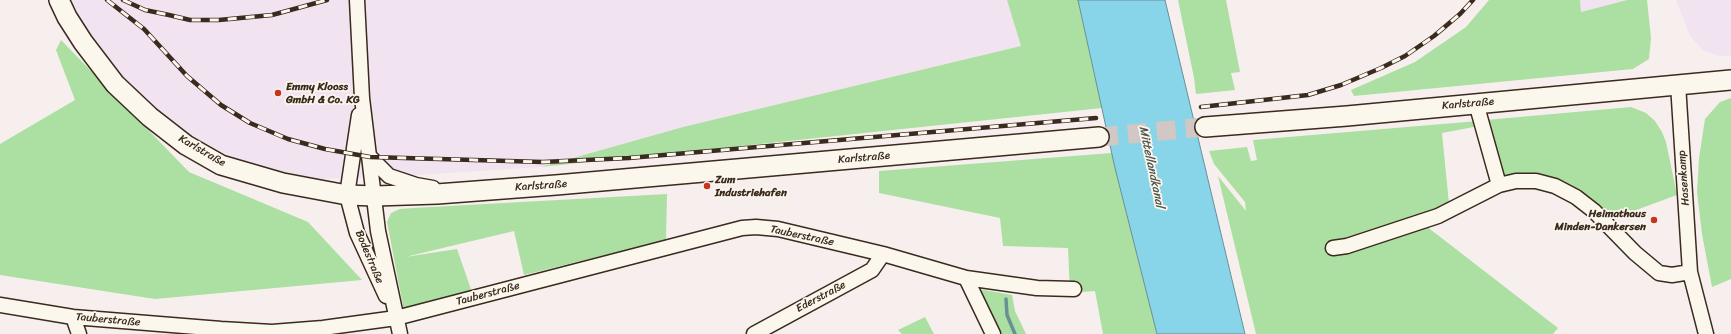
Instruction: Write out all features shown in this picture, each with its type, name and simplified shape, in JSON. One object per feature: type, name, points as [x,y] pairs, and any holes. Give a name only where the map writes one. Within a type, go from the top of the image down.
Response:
[{"type":"street","name":"Karlstraße","points":[[59,0],[67,17],[83,42],[115,84],[150,117],[186,145],[222,165],[283,183],[346,194],[375,196],[465,192],[1099,137]]},
{"type":"street","points":[[357,0],[362,98],[375,196]]},
{"type":"street","name":"Karlstraße","points":[[1206,127],[1731,80]]},
{"type":"street","name":"Hasenkamp","points":[[1678,84],[1690,272],[1706,334]]},
{"type":"street","points":[[346,194],[362,98]]},
{"type":"street","points":[[1476,103],[1499,185]]},
{"type":"street","points":[[370,157],[389,176],[416,185],[465,192]]},
{"type":"street","points":[[1333,248],[1347,246],[1438,216],[1499,185],[1516,181],[1536,181],[1555,186],[1576,197],[1594,211],[1635,252],[1659,273],[1672,275],[1690,272]]},
{"type":"street","name":"Bodestraße","points":[[346,194],[357,233],[396,318]]},
{"type":"street","name":"Bodestraße","points":[[375,196],[378,231],[400,334]]},
{"type":"street","name":"Tauberstraße","points":[[0,305],[72,317],[221,329],[272,332],[323,328],[396,318],[742,228],[778,229],[883,254],[966,278],[1037,288],[1074,289]]},
{"type":"street","name":"Ederstraße","points":[[754,334],[872,270],[883,254]]},
{"type":"street","points":[[966,278],[993,334]]},
{"type":"street","points":[[72,317],[79,334]]},
{"type":"shaded area","points":[[60,0],[1007,0],[1021,46],[683,127],[541,167],[368,178],[291,179],[220,162],[168,129],[88,48]]},
{"type":"shaded area","points":[[1580,0],[1627,0],[1581,12]]},
{"type":"shaded area","points":[[1676,0],[1731,0],[1731,56],[1720,56],[1703,50],[1690,36]]},
{"type":"green space","points":[[1007,0],[1078,0],[1102,108],[541,167],[683,127],[1021,46]]},
{"type":"green space","points":[[1178,0],[1226,0],[1240,72],[1231,73],[1235,90],[1196,94]]},
{"type":"green space","points":[[1489,0],[1580,0],[1581,12],[1627,0],[1647,0],[1651,38],[1649,59],[1633,69],[1354,96],[1351,90],[1415,62],[1466,27]]},
{"type":"green space","points":[[61,40],[189,172],[308,222],[362,280],[155,299],[0,275],[0,144],[75,100],[56,50]]},
{"type":"green space","points":[[1731,98],[1731,279],[1712,287],[1702,234],[1697,192],[1699,158],[1705,119],[1720,102]]},
{"type":"green space","points":[[1631,107],[1646,113],[1655,121],[1662,132],[1666,142],[1677,195],[1609,220],[1580,195],[1504,180],[1486,120]]},
{"type":"green space","points":[[1478,121],[1479,126],[1442,133],[1450,214],[1426,226],[1558,328],[1553,334],[1256,334],[1218,176],[1246,211],[1245,202],[1214,164],[1209,151],[1247,147],[1251,161],[1257,160],[1253,140]]},
{"type":"green space","points":[[1112,153],[1157,334],[1103,334],[1095,291],[1070,293],[1068,248],[1003,246],[1000,218],[879,193],[879,171]]},
{"type":"green space","points":[[667,194],[666,240],[524,275],[514,231],[405,257],[457,249],[474,298],[405,316],[387,222],[391,213],[400,209],[413,208]]},
{"type":"green space","points":[[973,288],[1012,295],[1015,311],[1026,334],[996,334]]},
{"type":"green space","points":[[925,317],[934,334],[902,334],[898,330]]},
{"type":"water","name":"Mittellandkanal","points":[[1078,0],[1165,0],[1245,334],[1157,334],[1115,168]]},
{"type":"waterway","points":[[1006,299],[1007,315],[1015,334]]},
{"type":"tunnel","points":[[1099,137],[1205,127]]},
{"type":"railway","points":[[107,0],[144,29],[187,76],[221,105],[250,123],[288,139],[325,149],[370,157],[543,162],[629,158],[1096,118]]},
{"type":"railway","points":[[123,0],[145,10],[190,20],[219,20],[272,15],[327,0]]},
{"type":"railway","points":[[1201,107],[1308,95],[1341,85],[1405,56],[1434,36],[1460,14],[1473,0]]},
{"type":"place","name":"Emmy Klooss GmbH & Co. KG","points":[[278,93]]},
{"type":"place","name":"Zum Industriehafen","points":[[707,186]]},
{"type":"place","name":"Heimathaus Minden-Dankersen","points":[[1654,220]]}]
